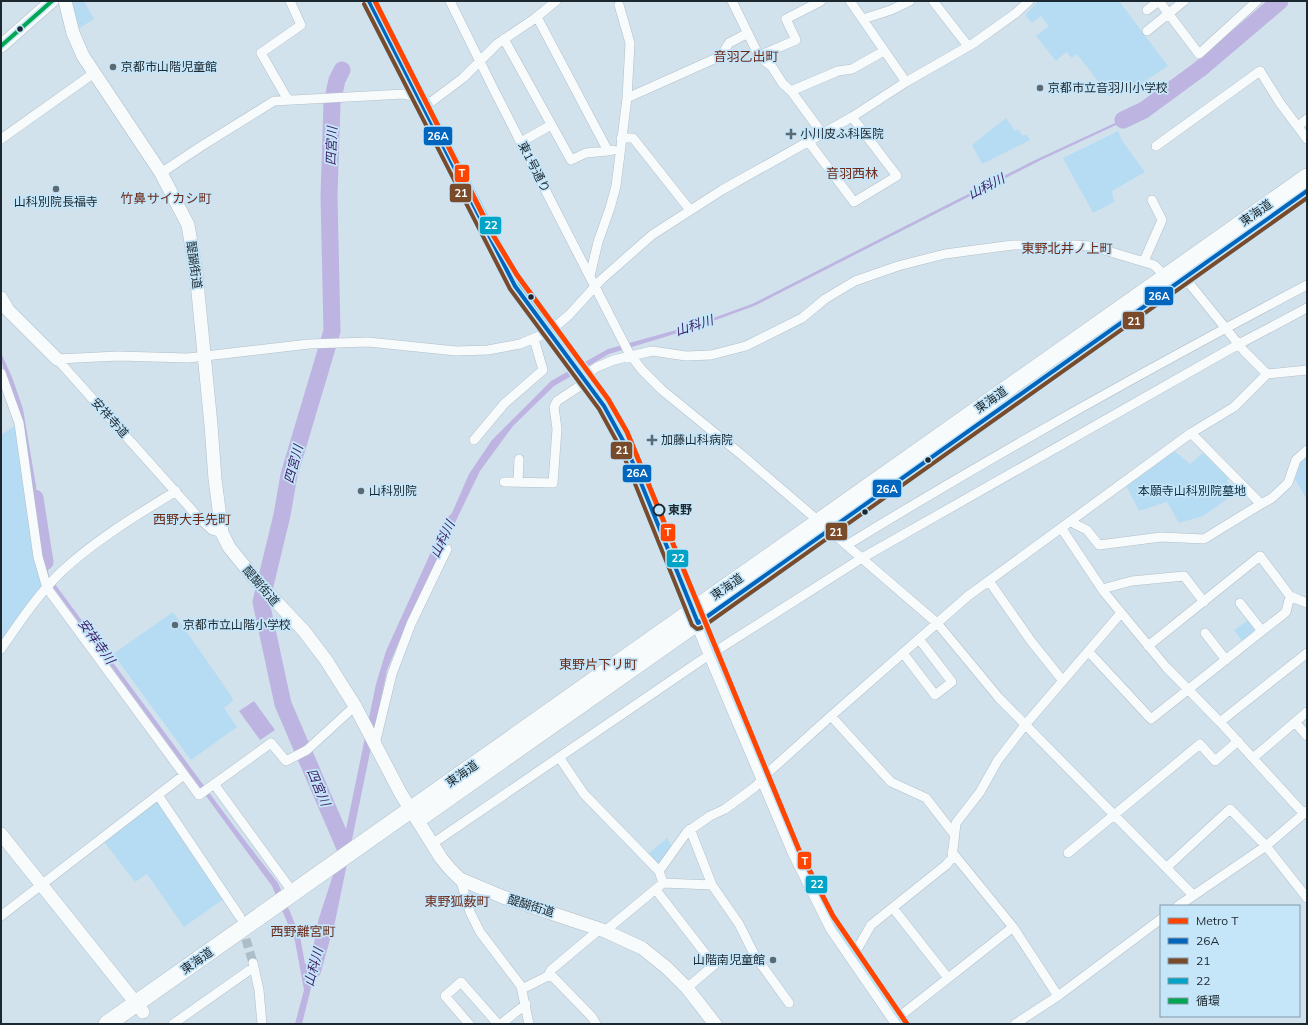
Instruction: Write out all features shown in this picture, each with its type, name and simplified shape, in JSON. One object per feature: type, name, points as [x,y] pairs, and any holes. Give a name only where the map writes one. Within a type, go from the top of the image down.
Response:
[{"type":"highway","name":"東海道","points":[[107,1024],[139,1008],[825,526],[1175,277],[1307,177]]},
{"type":"highway","name":"東海道","points":[[1175,277],[1307,191]]},
{"type":"highway","name":"東海道","points":[[126,1024],[139,1008]]},
{"type":"street","points":[[1,46],[52,1]]},
{"type":"street","name":"醍醐街道","points":[[65,1],[73,33],[83,56],[161,174],[188,225],[196,272],[203,357],[222,533],[229,547],[254,578],[313,643],[326,660],[358,712],[414,815],[445,864],[460,879],[503,897],[603,930],[642,948],[667,968],[687,988],[716,1024]]},
{"type":"street","points":[[288,100],[261,53],[301,25],[290,1]]},
{"type":"street","points":[[369,1],[515,286],[604,406],[626,446],[710,654],[811,889],[832,928],[896,1022],[1012,927]]},
{"type":"street","name":"東1号通り","points":[[450,1],[619,333],[630,354],[642,370],[662,390],[848,545],[938,623],[999,698],[1193,895]]},
{"type":"street","points":[[161,174],[269,103],[288,100],[404,94],[431,102],[463,78],[497,44],[537,17],[556,1]]},
{"type":"street","points":[[732,1],[759,56],[772,66],[783,84],[791,91],[822,133]]},
{"type":"street","points":[[759,56],[796,40],[786,19],[821,1]]},
{"type":"street","points":[[850,1],[906,82]]},
{"type":"street","points":[[863,19],[891,10],[910,1]]},
{"type":"street","points":[[933,1],[968,46]]},
{"type":"street","points":[[57,359],[118,356],[203,357],[309,344],[368,342],[456,351],[488,350],[520,344],[534,339],[549,332],[569,315],[595,286],[652,235],[690,210],[852,117],[906,82],[968,46],[1003,23],[1029,1]]},
{"type":"street","points":[[1147,10],[1159,1],[1199,54],[1251,3]]},
{"type":"street","points":[[1147,31],[1184,1]]},
{"type":"street","points":[[590,276],[598,242],[614,194],[630,74],[630,43],[619,2]]},
{"type":"street","points":[[537,17],[608,151]]},
{"type":"street","points":[[627,98],[721,56],[729,43],[748,33]]},
{"type":"street","points":[[504,39],[570,160],[586,153],[620,149]]},
{"type":"street","points":[[791,91],[838,71],[852,69],[884,51]]},
{"type":"street","points":[[1156,146],[1260,71],[1280,103],[1307,139]]},
{"type":"street","points":[[1,139],[94,73]]},
{"type":"street","points":[[808,141],[854,202],[897,176],[852,117]]},
{"type":"street","points":[[1298,126],[1307,119]]},
{"type":"street","points":[[521,142],[552,125]]},
{"type":"street","points":[[621,138],[633,138],[690,210]]},
{"type":"street","points":[[1144,261],[1162,220],[1152,200]]},
{"type":"street","points":[[504,482],[554,483],[557,429],[554,407],[558,401],[583,378],[614,360],[630,354],[652,351],[686,356],[711,354],[746,346],[802,318],[825,299],[855,281],[898,266],[945,254],[1012,245],[1073,245],[1091,246],[1144,261],[1154,265],[1161,272],[1189,283],[1238,344],[1266,374]]},
{"type":"street","points":[[848,545],[925,498],[1225,328],[1307,285]]},
{"type":"street","name":"安祥寺道","points":[[1,298],[8,310],[57,359],[199,518],[212,530],[222,533]]},
{"type":"street","points":[[432,844],[710,654],[862,558],[1238,344],[1307,308]]},
{"type":"street","points":[[474,440],[504,404],[543,370],[534,339]]},
{"type":"street","points":[[659,871],[690,829],[725,809],[763,780],[771,770],[831,716],[968,596],[1191,433],[1234,407],[1266,374],[1307,370]]},
{"type":"street","points":[[1,373],[18,423],[38,557],[47,588],[199,795],[271,744],[286,761],[304,752],[358,712]]},
{"type":"street","points":[[1191,433],[1261,504]]},
{"type":"street","points":[[1071,522],[1087,530],[1099,545],[1161,537],[1204,540],[1272,498],[1288,483],[1296,460],[1307,450]]},
{"type":"street","points":[[518,482],[519,460]]},
{"type":"street","points":[[1,649],[59,574],[133,517],[176,491]]},
{"type":"street","points":[[1062,528],[1102,589],[1148,646],[1305,812],[1266,846],[1179,905]]},
{"type":"street","points":[[374,742],[392,674],[411,624],[447,549]]},
{"type":"street","points":[[1148,646],[1260,556],[1290,596],[1307,603]]},
{"type":"street","points":[[1102,589],[1132,581],[1184,576],[1204,602]]},
{"type":"street","points":[[989,581],[1031,641],[1063,681]]},
{"type":"street","points":[[1088,652],[1151,719],[1286,612],[1290,596]]},
{"type":"street","points":[[1240,603],[1262,632]]},
{"type":"street","points":[[851,957],[871,925],[946,865],[952,858],[956,823],[980,792],[998,760],[1025,725],[1121,613]]},
{"type":"street","points":[[1205,633],[1226,660]]},
{"type":"street","points":[[903,653],[935,694],[952,682],[919,639]]},
{"type":"street","points":[[1220,722],[1307,653]]},
{"type":"street","points":[[1253,758],[1307,712]]},
{"type":"street","points":[[831,716],[891,782],[926,798],[954,834]]},
{"type":"street","points":[[1295,722],[1307,736]]},
{"type":"street","points":[[1068,854],[1200,744],[1215,761],[1238,741]]},
{"type":"street","points":[[559,757],[584,794],[659,871],[663,883]]},
{"type":"street","points":[[1,916],[184,775]]},
{"type":"street","points":[[214,785],[289,887]]},
{"type":"street","points":[[158,795],[240,917]]},
{"type":"street","points":[[1166,868],[1230,809],[1266,846],[1307,898]]},
{"type":"street","points":[[690,829],[712,885],[740,924],[755,956],[789,1003]]},
{"type":"street","points":[[1,834],[139,1008]]},
{"type":"street","points":[[952,852],[1012,927],[1058,996]]},
{"type":"street","points":[[460,879],[470,912],[480,932],[522,989],[530,1024]]},
{"type":"street","points":[[522,989],[548,976],[551,970],[656,890],[663,883],[712,885]]},
{"type":"street","points":[[656,890],[714,965],[687,988]]},
{"type":"street","points":[[893,908],[948,978]]},
{"type":"street","points":[[1015,1024],[1058,996],[1160,920]]},
{"type":"street","points":[[173,1024],[253,965],[259,990],[262,1024]]},
{"type":"street","points":[[548,976],[553,977],[592,1017],[596,1024]]},
{"type":"street","points":[[469,1024],[445,996],[461,982],[500,1024],[526,1004]]},
{"type":"green space","points":[[71,1],[84,1],[94,19],[78,29]]},
{"type":"green space","points":[[1038,1],[1119,1],[1168,66],[1127,93],[1124,89],[1110,97],[1077,54],[1072,58],[1066,52],[1056,61],[1036,36],[1049,26],[1041,16],[1032,23],[1025,15]]},
{"type":"green space","points":[[1006,118],[1015,131],[1018,129],[1023,136],[1026,134],[1030,140],[982,164],[972,145]]},
{"type":"green space","points":[[1118,131],[1123,142],[1145,172],[1112,191],[1114,202],[1093,213],[1063,158]]},
{"type":"green space","points":[[19,423],[47,588],[1,651],[1,435]]},
{"type":"green space","name":"本願寺山科別院墓地","points":[[1173,450],[1190,464],[1203,453],[1229,479],[1227,481],[1236,493],[1203,516],[1179,523],[1167,502],[1139,511],[1126,485]]},
{"type":"green space","points":[[1307,454],[1307,500],[1295,479],[1301,461]]},
{"type":"green space","points":[[173,612],[232,697],[233,701],[224,708],[237,727],[191,760],[113,654]]},
{"type":"green space","points":[[1248,620],[1254,628],[1253,634],[1242,641],[1234,630]]},
{"type":"green space","points":[[156,799],[225,898],[184,927],[147,874],[135,882],[102,839]]},
{"type":"green space","points":[[667,838],[672,846],[663,863],[659,864],[648,854]]},
{"type":"water","points":[[1143,110],[1144,112],[1041,160],[754,306],[694,328],[609,354],[554,386],[513,426],[480,471],[408,620],[387,670],[335,922],[320,975],[313,980],[302,1024],[295,1024],[304,990],[295,941],[272,886],[47,579],[32,516],[17,408],[5,374],[1,353],[12,377],[23,409],[36,486],[39,527],[49,576],[236,829],[278,883],[300,936],[305,964],[310,963],[319,918],[343,844],[376,684],[386,651],[446,519],[452,513],[469,474],[492,440],[551,381],[608,349],[694,325],[752,304],[1033,161]]},
{"type":"water","points":[[254,701],[275,730],[260,740],[239,711]]},
{"type":"waterway","name":"山科川","points":[[1123,120],[1144,110],[1200,69],[1280,1]]},
{"type":"waterway","name":"四宮川","points":[[342,70],[337,80],[332,103],[329,196],[332,331],[289,475],[282,515],[261,602],[283,704],[345,848]]},
{"type":"waterway","name":"安祥寺川","points":[[35,498],[45,562]]},
{"type":"tunnel","points":[[242,926],[253,963]]},
{"type":"metro line","name":"T","points":[[375,1],[493,235],[517,275],[608,399],[627,432],[799,850],[833,916],[907,1024]]},
{"type":"transit line","name":"循環","points":[[1,46],[52,1]]},
{"type":"transit line","name":"26A","points":[[369,1],[515,286],[604,406],[626,446],[698,623],[1307,191]]},
{"type":"transit line","name":"22","points":[[376,1],[520,283],[609,402],[631,443],[716,652],[799,849],[837,925],[903,1021]]},
{"type":"transit line","name":"21","points":[[364,4],[510,289],[599,409],[621,449],[692,625],[697,629],[701,628],[1307,198]]},
{"type":"place","name":"京都市山階児童館","points":[[113,67]]},
{"type":"place","name":"京都市立音羽川小学校","points":[[1040,88]]},
{"type":"place","name":"小川皮ふ科医院","points":[[791,134]]},
{"type":"place","name":"山科別院長福寺","points":[[56,189]]},
{"type":"place","name":"加藤山科病院","points":[[652,440]]},
{"type":"place","name":"山科別院","points":[[361,491]]},
{"type":"place","name":"東野","points":[[659,510]]},
{"type":"place","name":"京都市立山階小学校","points":[[175,625]]},
{"type":"place","name":"山階南児童館","points":[[773,960]]},
{"type":"district","name":"音羽乙出町","points":[[746,56]]},
{"type":"district","name":"音羽西林","points":[[852,173]]},
{"type":"district","name":"竹鼻サイカシ町","points":[[166,198]]},
{"type":"district","name":"東野北井ノ上町","points":[[1067,248]]},
{"type":"district","name":"西野大手先町","points":[[192,519]]},
{"type":"district","name":"東野片下リ町","points":[[598,664]]},
{"type":"district","name":"東野狐薮町","points":[[457,901]]},
{"type":"district","name":"西野離宮町","points":[[303,931]]}]
